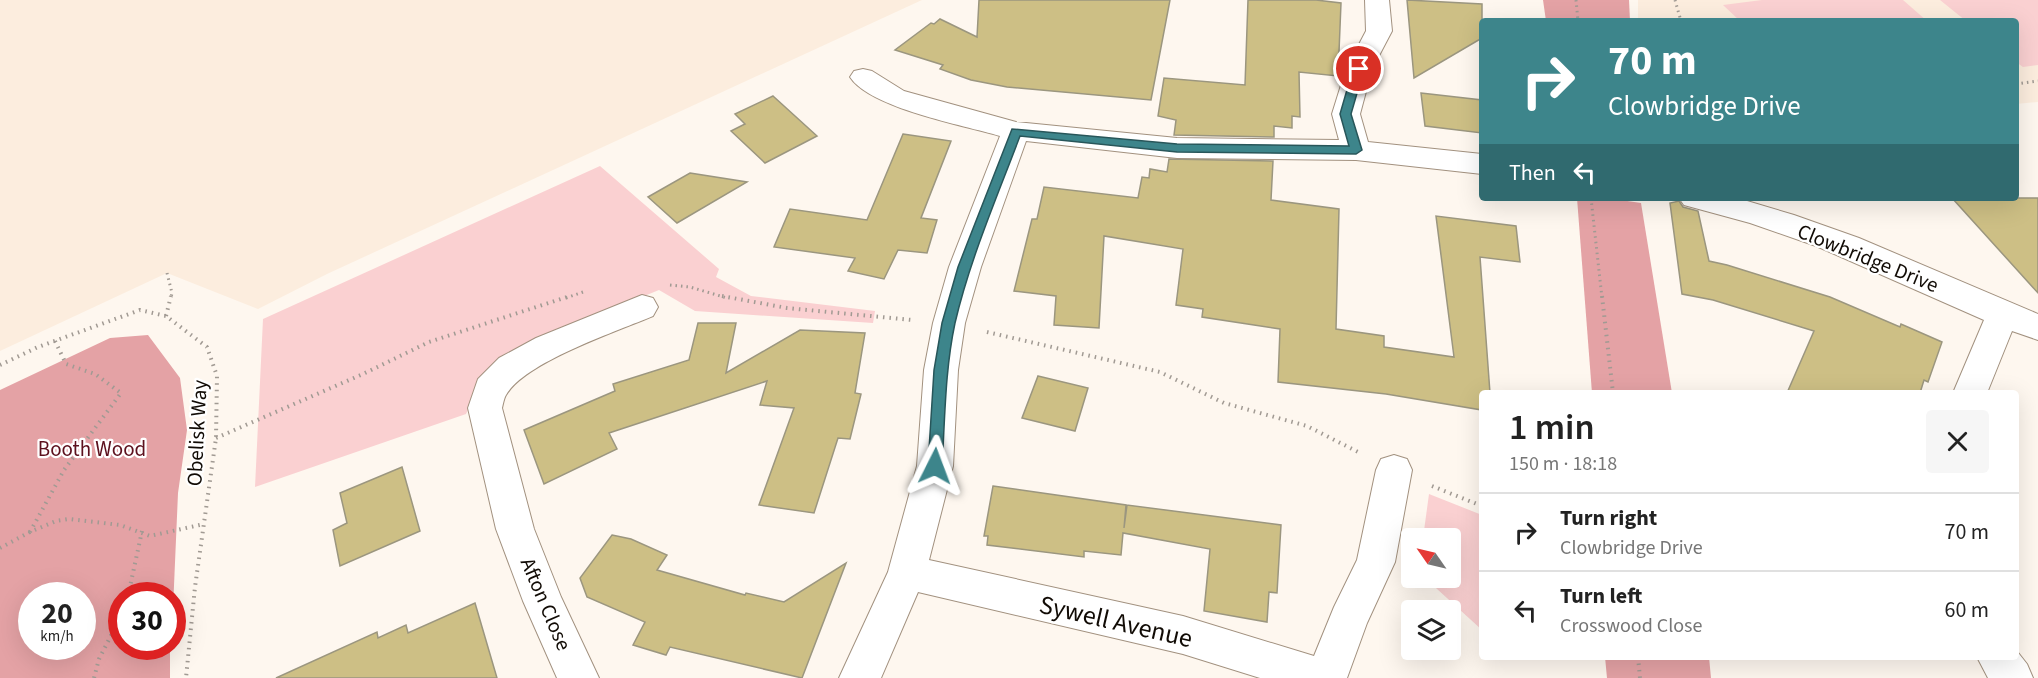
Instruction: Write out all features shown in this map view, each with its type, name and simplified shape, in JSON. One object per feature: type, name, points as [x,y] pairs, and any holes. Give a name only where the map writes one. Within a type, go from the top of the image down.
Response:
[{"type":"street","points":[[1356,150],[1346,114],[1359,69],[1379,31],[1377,0]]},
{"type":"street","points":[[863,77],[894,97],[1016,131],[1177,148],[1356,150],[1479,164]]},
{"type":"street","points":[[860,678],[907,572],[935,466],[941,370],[949,323],[965,267],[1016,131]]},
{"type":"street","name":"Clowbridge Drive","points":[[1705,201],[1796,227],[1866,254],[2003,315],[2038,327]]},
{"type":"street","name":"Afton Close","points":[[578,678],[543,601],[515,529],[485,408],[490,389],[511,367],[548,347],[642,307]]},
{"type":"street","points":[[1971,390],[1984,353],[2003,315]]},
{"type":"street","name":"Sywell Avenue","points":[[907,572],[1184,635],[1325,678],[1348,620],[1376,562],[1394,470]]},
{"type":"street","points":[[1999,660],[2012,678]]},
{"type":"path","points":[[1576,0],[1578,18]]},
{"type":"path","points":[[1675,0],[1680,18]]},
{"type":"path","points":[[2019,84],[2038,81]]},
{"type":"path","points":[[1591,201],[1613,390]]},
{"type":"path","points":[[0,365],[55,341],[140,310],[166,315],[172,293],[167,273]]},
{"type":"path","name":"Obelisk Way","points":[[166,315],[207,347],[218,376],[216,438],[195,587],[186,678]]},
{"type":"path","points":[[949,323],[1160,372],[1224,402],[1307,426],[1394,470],[1479,505]]},
{"type":"path","points":[[30,532],[64,470],[121,393],[106,380],[91,374],[81,366],[66,364],[55,341]]},
{"type":"path","points":[[0,548],[58,520],[84,518],[142,531],[150,537],[204,524]]},
{"type":"path","points":[[131,582],[142,531]]},
{"type":"path","points":[[94,678],[99,659],[108,642]]},
{"type":"path","points":[[1638,660],[1640,678]]},
{"type":"shaded area","points":[[0,0],[922,0],[327,274],[258,309],[167,273],[0,351]]},
{"type":"shaded area","points":[[1638,0],[2038,0],[2038,102],[2019,104],[2019,18],[1638,18]]},
{"type":"shaded area","points":[[1762,0],[1903,0],[1924,18],[1737,18],[1723,5]]},
{"type":"shaded area","points":[[1940,0],[2038,0],[2038,65],[2023,67],[2019,64],[2019,18],[1962,18]]},
{"type":"shaded area","points":[[600,166],[719,269],[716,277],[751,296],[875,311],[873,323],[695,311],[659,290],[627,303],[480,385],[466,414],[255,487],[263,319]]},
{"type":"shaded area","points":[[1429,494],[1479,514],[1479,627],[1461,611],[1461,600],[1449,600],[1436,588],[1461,588],[1461,528],[1424,528]]},
{"type":"green space","points":[[1543,0],[1629,0],[1630,18],[1546,18]]},
{"type":"green space","points":[[1577,201],[1641,203],[1672,390],[1592,390]]},
{"type":"green space","name":"Booth Wood","points":[[148,335],[180,378],[187,430],[178,493],[174,582],[108,582],[108,660],[170,660],[170,678],[0,678],[0,390],[110,338]]},
{"type":"green space","points":[[1605,660],[1709,660],[1711,678],[1607,678]]},
{"type":"building","points":[[979,0],[1170,0],[1151,100],[1007,87],[971,80],[940,69],[943,65],[895,50],[931,23],[934,24],[940,19],[977,37]]},
{"type":"building","points":[[1248,0],[1316,0],[1341,3],[1338,76],[1299,72],[1300,117],[1292,116],[1292,128],[1274,126],[1274,137],[1174,135],[1176,120],[1158,116],[1164,78],[1245,85]]},
{"type":"building","points":[[1407,0],[1482,4],[1482,18],[1479,18],[1479,40],[1414,78]]},
{"type":"building","points":[[1421,93],[1479,100],[1479,133],[1425,126]]},
{"type":"building","points":[[773,96],[817,136],[765,163],[731,131],[745,124],[735,114]]},
{"type":"building","points":[[903,134],[951,141],[921,218],[937,220],[927,253],[898,250],[884,279],[848,271],[855,258],[774,247],[790,209],[867,220]]},
{"type":"building","points":[[1169,159],[1273,161],[1271,200],[1339,209],[1336,329],[1384,336],[1384,347],[1454,357],[1436,216],[1516,226],[1520,262],[1480,257],[1490,390],[1479,390],[1479,410],[1386,394],[1278,382],[1280,329],[1202,317],[1203,309],[1176,305],[1183,249],[1104,236],[1099,328],[1054,325],[1056,296],[1014,291],[1032,219],[1037,219],[1044,187],[1138,198],[1142,177],[1149,178],[1150,169],[1167,172]]},
{"type":"building","points":[[690,173],[747,182],[677,223],[648,197]]},
{"type":"building","points":[[2019,198],[2038,198],[2038,293],[1955,201],[2019,201]]},
{"type":"building","points":[[1679,201],[1683,207],[1698,211],[1709,261],[1830,297],[1942,342],[1928,382],[1924,380],[1921,390],[1788,390],[1814,331],[1713,300],[1682,294],[1670,203]]},
{"type":"building","points":[[698,323],[736,323],[726,373],[800,330],[865,333],[855,393],[861,394],[850,439],[838,438],[814,513],[759,505],[794,408],[760,405],[767,381],[609,433],[617,449],[544,484],[524,430],[615,391],[613,384],[689,360]]},
{"type":"building","points":[[1038,376],[1088,388],[1075,431],[1022,418]]},
{"type":"building","points":[[402,467],[420,531],[340,566],[333,530],[347,523],[340,493]]},
{"type":"building","points":[[993,486],[1126,505],[1124,528],[1127,505],[1281,525],[1277,593],[1269,592],[1267,622],[1204,611],[1210,549],[1123,533],[1121,555],[1084,551],[1084,557],[987,545],[988,536],[984,536]]},
{"type":"building","points":[[612,535],[631,539],[667,555],[657,570],[745,595],[746,593],[784,602],[846,563],[802,678],[670,647],[666,655],[633,645],[645,622],[587,597],[580,578]]},
{"type":"building","points":[[475,603],[497,678],[276,678],[377,632],[378,638],[406,625],[408,633]]},
{"type":"route","points":[[935,466],[941,370],[949,323],[965,267],[1016,131],[1177,148],[1356,150],[1346,114],[1359,69]]}]
